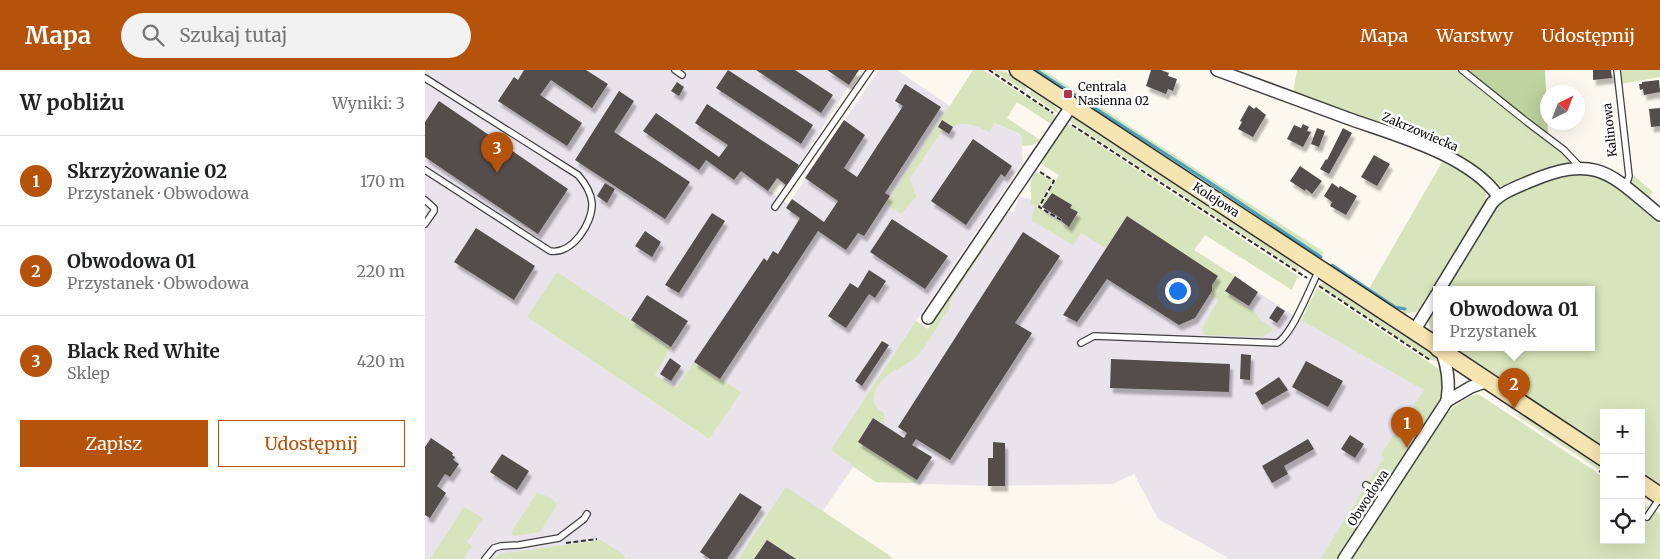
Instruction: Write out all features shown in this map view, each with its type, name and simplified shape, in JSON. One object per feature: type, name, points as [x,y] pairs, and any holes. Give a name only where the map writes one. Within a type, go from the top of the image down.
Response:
[{"type":"street","name":"Kolejowa","points":[[1018,70],[1067,112],[1316,276],[1414,331],[1433,344]]},
{"type":"street","name":"Zakrzowiecka","points":[[1217,70],[1431,149],[1476,174],[1488,183],[1498,196]]},
{"type":"street","points":[[928,318],[1067,112]]},
{"type":"street","name":"Kalinowa","points":[[1498,196],[1540,177],[1580,167],[1591,168],[1604,172],[1626,186],[1660,215]]},
{"type":"street","points":[[1441,286],[1498,196]]},
{"type":"street","points":[[1414,331],[1433,300]]},
{"type":"street","name":"Obwodowa","points":[[1344,559],[1447,401],[1448,372],[1440,351]]},
{"type":"street","name":"Kolejowa","points":[[1443,351],[1488,381],[1600,464]]},
{"type":"street","name":"Obwodowa","points":[[1447,401],[1471,387],[1488,381]]},
{"type":"street","points":[[1645,486],[1660,497]]},
{"type":"lane","points":[[675,70],[682,75]]},
{"type":"lane","points":[[775,207],[870,70]]},
{"type":"lane","points":[[1462,70],[1564,150],[1580,167]]},
{"type":"lane","name":"Kalinowa","points":[[1617,70],[1629,176],[1626,186]]},
{"type":"lane","points":[[425,78],[578,175],[591,197],[590,216],[572,244],[563,250],[550,251],[544,249],[425,170]]},
{"type":"lane","points":[[425,200],[434,208],[434,211],[425,224]]},
{"type":"lane","points":[[1081,343],[1094,336],[1277,343],[1284,337],[1296,317],[1316,276]]},
{"type":"lane","points":[[1366,485],[1385,497]]},
{"type":"lane","points":[[1647,517],[1660,497]]},
{"type":"lane","points":[[485,559],[494,548],[501,546],[559,538],[584,519],[587,514]]},
{"type":"path","points":[[989,70],[1067,112],[1316,276],[1448,372]]},
{"type":"path","points":[[1031,166],[1054,181],[1039,207],[1061,220]]},
{"type":"shaded area","points":[[425,70],[859,70],[786,185],[777,179],[769,190],[788,204],[879,70],[897,70],[950,106],[1021,134],[1023,162],[916,321],[928,329],[1006,212],[1014,212],[1019,197],[1031,199],[1036,205],[1031,220],[1081,233],[1090,238],[1116,199],[1296,317],[1425,390],[1381,454],[1384,458],[1320,559],[1230,559],[1158,519],[1134,474],[1113,484],[988,486],[876,482],[853,467],[823,511],[893,559],[425,559]],"holes":[[[527,317],[671,347],[655,375],[676,388],[694,362],[740,392],[709,439]]]},
{"type":"green space","points":[[973,70],[983,70],[1056,116],[1051,124],[1017,102],[1007,118],[1040,140],[1033,145],[1022,146],[1021,134],[994,123],[990,132],[966,124],[953,127],[942,120],[938,127],[942,130],[910,178],[916,197],[901,214],[886,204]]},
{"type":"green space","points":[[992,70],[1006,72],[1029,86],[1025,91]]},
{"type":"green space","points":[[1030,70],[1043,70],[1324,252],[1319,261],[1102,115]]},
{"type":"green space","points":[[1297,70],[1457,70],[1525,125],[1567,155],[1570,160],[1566,165],[1529,176],[1507,187],[1502,186],[1461,160],[1293,93]]},
{"type":"green space","points":[[1467,70],[1545,70],[1546,85],[1540,85],[1540,129],[1519,115]]},
{"type":"green space","points":[[1619,70],[1660,70],[1660,77],[1621,84]]},
{"type":"green space","points":[[1032,89],[1052,102],[1058,113],[1029,94]]},
{"type":"green space","points":[[1079,119],[1295,262],[1299,271],[1068,120]]},
{"type":"green space","points":[[1066,123],[1298,276],[1292,290],[1205,235],[1194,250],[1235,276],[1225,291],[1256,313],[1259,319],[1273,328],[1270,332],[1262,337],[1205,335],[1202,330],[1203,327],[1218,300],[1210,294],[1212,285],[1127,216],[1106,248],[1081,233],[1073,245],[1031,220],[1035,206],[1030,204],[1031,180],[1036,172],[1052,181],[1038,208],[1069,227],[1078,213],[1070,208],[1071,205],[1052,193],[1041,206],[1059,175],[1044,166],[1041,161]]},
{"type":"green space","points":[[1442,162],[1474,177],[1486,191],[1486,202],[1436,286],[1433,286],[1433,291],[1425,304],[1416,312],[1403,314],[1366,294]]},
{"type":"green space","points":[[1630,172],[1653,192],[1649,197],[1646,197],[1631,184]]},
{"type":"green space","points":[[1576,173],[1589,174],[1612,182],[1633,198],[1660,224],[1660,485],[1645,476],[1645,409],[1600,409],[1600,445],[1456,351],[1595,351],[1595,286],[1447,286],[1496,207],[1513,193],[1542,181]]},
{"type":"green space","points":[[1006,212],[1007,215],[951,299],[950,307],[920,353],[886,377],[876,389],[874,403],[884,413],[884,424],[873,418],[858,442],[917,480],[916,483],[876,482],[831,450],[916,321],[928,329]]},
{"type":"green space","points":[[557,272],[671,347],[655,375],[676,388],[694,362],[741,392],[709,439],[527,317]]},
{"type":"green space","points":[[1324,283],[1429,351],[1438,362],[1432,360],[1319,285]]},
{"type":"green space","points":[[1317,288],[1442,371],[1443,393],[1433,413],[1419,429],[1415,431],[1402,423],[1424,390],[1301,320]]},
{"type":"green space","points":[[1433,310],[1433,334],[1432,333],[1428,321]]},
{"type":"green space","points":[[1478,394],[1600,474],[1600,544],[1645,544],[1645,517],[1649,519],[1655,511],[1660,514],[1660,559],[1350,559],[1444,417],[1468,397]]},
{"type":"green space","points":[[1521,411],[1600,463],[1600,470],[1517,416]]},
{"type":"green space","points":[[1395,433],[1409,444],[1408,449],[1385,486],[1374,485],[1368,482],[1384,458],[1381,454]]},
{"type":"green space","points":[[786,487],[893,559],[796,559],[767,540],[754,559],[738,559]]},
{"type":"green space","points":[[1363,490],[1373,496],[1374,502],[1337,559],[1320,559]]},
{"type":"green space","points":[[537,493],[551,498],[557,505],[540,532],[512,535],[512,531]]},
{"type":"green space","points":[[1645,504],[1649,507],[1645,513]]},
{"type":"green space","points":[[464,507],[483,518],[467,542],[472,546],[463,559],[430,559]]},
{"type":"green space","points":[[601,540],[622,554],[626,559],[492,559],[500,554]]},
{"type":"building","points":[[524,70],[586,70],[608,84],[592,108],[551,80],[540,95],[582,123],[567,146],[498,101],[514,77],[518,80]]},
{"type":"building","points":[[728,70],[813,125],[801,144],[716,88]]},
{"type":"building","points":[[756,70],[795,70],[833,95],[821,113]]},
{"type":"building","points":[[827,70],[859,70],[849,85]]},
{"type":"building","points":[[1151,70],[1161,70],[1169,73],[1168,76],[1177,79],[1173,91],[1168,89],[1166,94],[1146,86]]},
{"type":"building","points":[[1593,70],[1611,70],[1612,78],[1593,80]]},
{"type":"building","points":[[1659,80],[1660,92],[1644,95],[1643,89],[1640,90],[1639,84],[1642,84],[1642,82]]},
{"type":"building","points":[[677,82],[684,87],[679,96],[671,91]]},
{"type":"building","points":[[905,84],[941,107],[885,193],[890,196],[864,236],[858,233],[846,250],[818,231],[720,379],[694,362],[764,258],[767,261],[773,251],[778,254],[800,218],[786,208],[792,199],[824,222],[838,201],[805,178],[844,120],[865,135],[844,168],[857,177],[903,106],[895,101]]},
{"type":"building","points":[[619,91],[634,101],[614,132],[690,182],[665,219],[575,160]]},
{"type":"building","points":[[439,101],[568,189],[538,234],[425,157],[425,122]]},
{"type":"building","points":[[707,104],[799,165],[786,185],[777,178],[768,191],[741,171],[734,180],[706,160],[699,170],[643,131],[656,113],[719,157],[728,145],[695,123]]},
{"type":"building","points":[[1249,105],[1254,109],[1256,107],[1266,115],[1253,137],[1238,129],[1242,122],[1240,121]]},
{"type":"building","points":[[1660,108],[1660,126],[1651,127],[1649,109]]},
{"type":"building","points":[[942,120],[953,127],[949,134],[938,127]]},
{"type":"building","points":[[1303,124],[1309,127],[1307,131],[1311,132],[1303,147],[1287,139],[1294,125],[1301,128]]},
{"type":"building","points":[[1317,128],[1325,131],[1319,147],[1311,144]]},
{"type":"building","points":[[1343,128],[1352,133],[1329,174],[1320,169],[1327,160]]},
{"type":"building","points":[[973,139],[1012,166],[1005,177],[1001,174],[966,225],[931,201]]},
{"type":"building","points":[[1374,155],[1390,164],[1377,186],[1361,177]]},
{"type":"building","points":[[1300,166],[1322,181],[1312,194],[1290,181]]},
{"type":"building","points":[[605,183],[615,189],[607,203],[597,196]]},
{"type":"building","points":[[1332,183],[1357,196],[1346,215],[1330,206],[1332,202],[1324,196]]},
{"type":"building","points":[[1052,193],[1072,205],[1070,208],[1078,212],[1069,227],[1061,221],[1062,219],[1042,207]]},
{"type":"building","points":[[712,213],[725,221],[679,293],[665,285]]},
{"type":"building","points":[[1127,216],[1218,276],[1212,285],[1212,291],[1195,318],[1179,325],[1107,279],[1077,322],[1063,315]]},
{"type":"building","points":[[892,219],[948,256],[925,289],[870,252]]},
{"type":"building","points":[[476,228],[535,266],[514,300],[454,262]]},
{"type":"building","points":[[645,231],[661,242],[652,257],[635,246]]},
{"type":"building","points":[[1023,232],[1060,256],[1015,323],[1032,333],[950,460],[916,439],[912,445],[932,457],[917,480],[858,442],[873,418],[904,438],[907,433],[898,427]]},
{"type":"building","points":[[869,270],[886,281],[875,298],[869,294],[846,328],[828,316],[850,283],[858,288]]},
{"type":"building","points":[[1235,276],[1258,292],[1249,306],[1225,291]]},
{"type":"building","points":[[647,295],[688,321],[671,347],[631,320]]},
{"type":"building","points":[[1277,306],[1285,311],[1277,323],[1269,318]]},
{"type":"building","points":[[882,341],[889,345],[862,386],[855,381]]},
{"type":"building","points":[[1241,354],[1251,355],[1250,380],[1240,379]]},
{"type":"building","points":[[670,358],[681,366],[671,381],[660,374]]},
{"type":"building","points":[[1111,359],[1230,364],[1229,392],[1110,388]]},
{"type":"building","points":[[1306,361],[1343,381],[1328,407],[1292,387]]},
{"type":"building","points":[[1279,377],[1288,390],[1262,405],[1255,393]]},
{"type":"building","points":[[1350,435],[1364,444],[1355,458],[1341,449]]},
{"type":"building","points":[[431,438],[453,453],[452,455],[455,457],[453,460],[459,464],[450,477],[445,474],[437,486],[446,493],[430,518],[425,515],[425,447]]},
{"type":"building","points":[[1308,439],[1314,449],[1284,466],[1288,474],[1272,483],[1262,466]]},
{"type":"building","points":[[993,442],[1005,443],[1005,486],[988,486],[988,458],[993,458]]},
{"type":"building","points":[[502,454],[529,471],[517,490],[490,472]]},
{"type":"building","points":[[740,493],[762,507],[727,559],[710,559],[700,552]]},
{"type":"building","points":[[767,540],[796,559],[754,559]]},
{"type":"waterway","points":[[1036,70],[1321,257]]},
{"type":"waterway","points":[[1332,265],[1395,307],[1405,309]]},
{"type":"place","name":"Centrala Nasienna 02","points":[[1068,94]]},
{"type":"place","name":"Black Red White","points":[[497,173]]},
{"type":"place","name":"Obwodowa 01","points":[[1514,409]]},
{"type":"place","name":"Skrzyżowanie 02","points":[[1407,448]]}]
